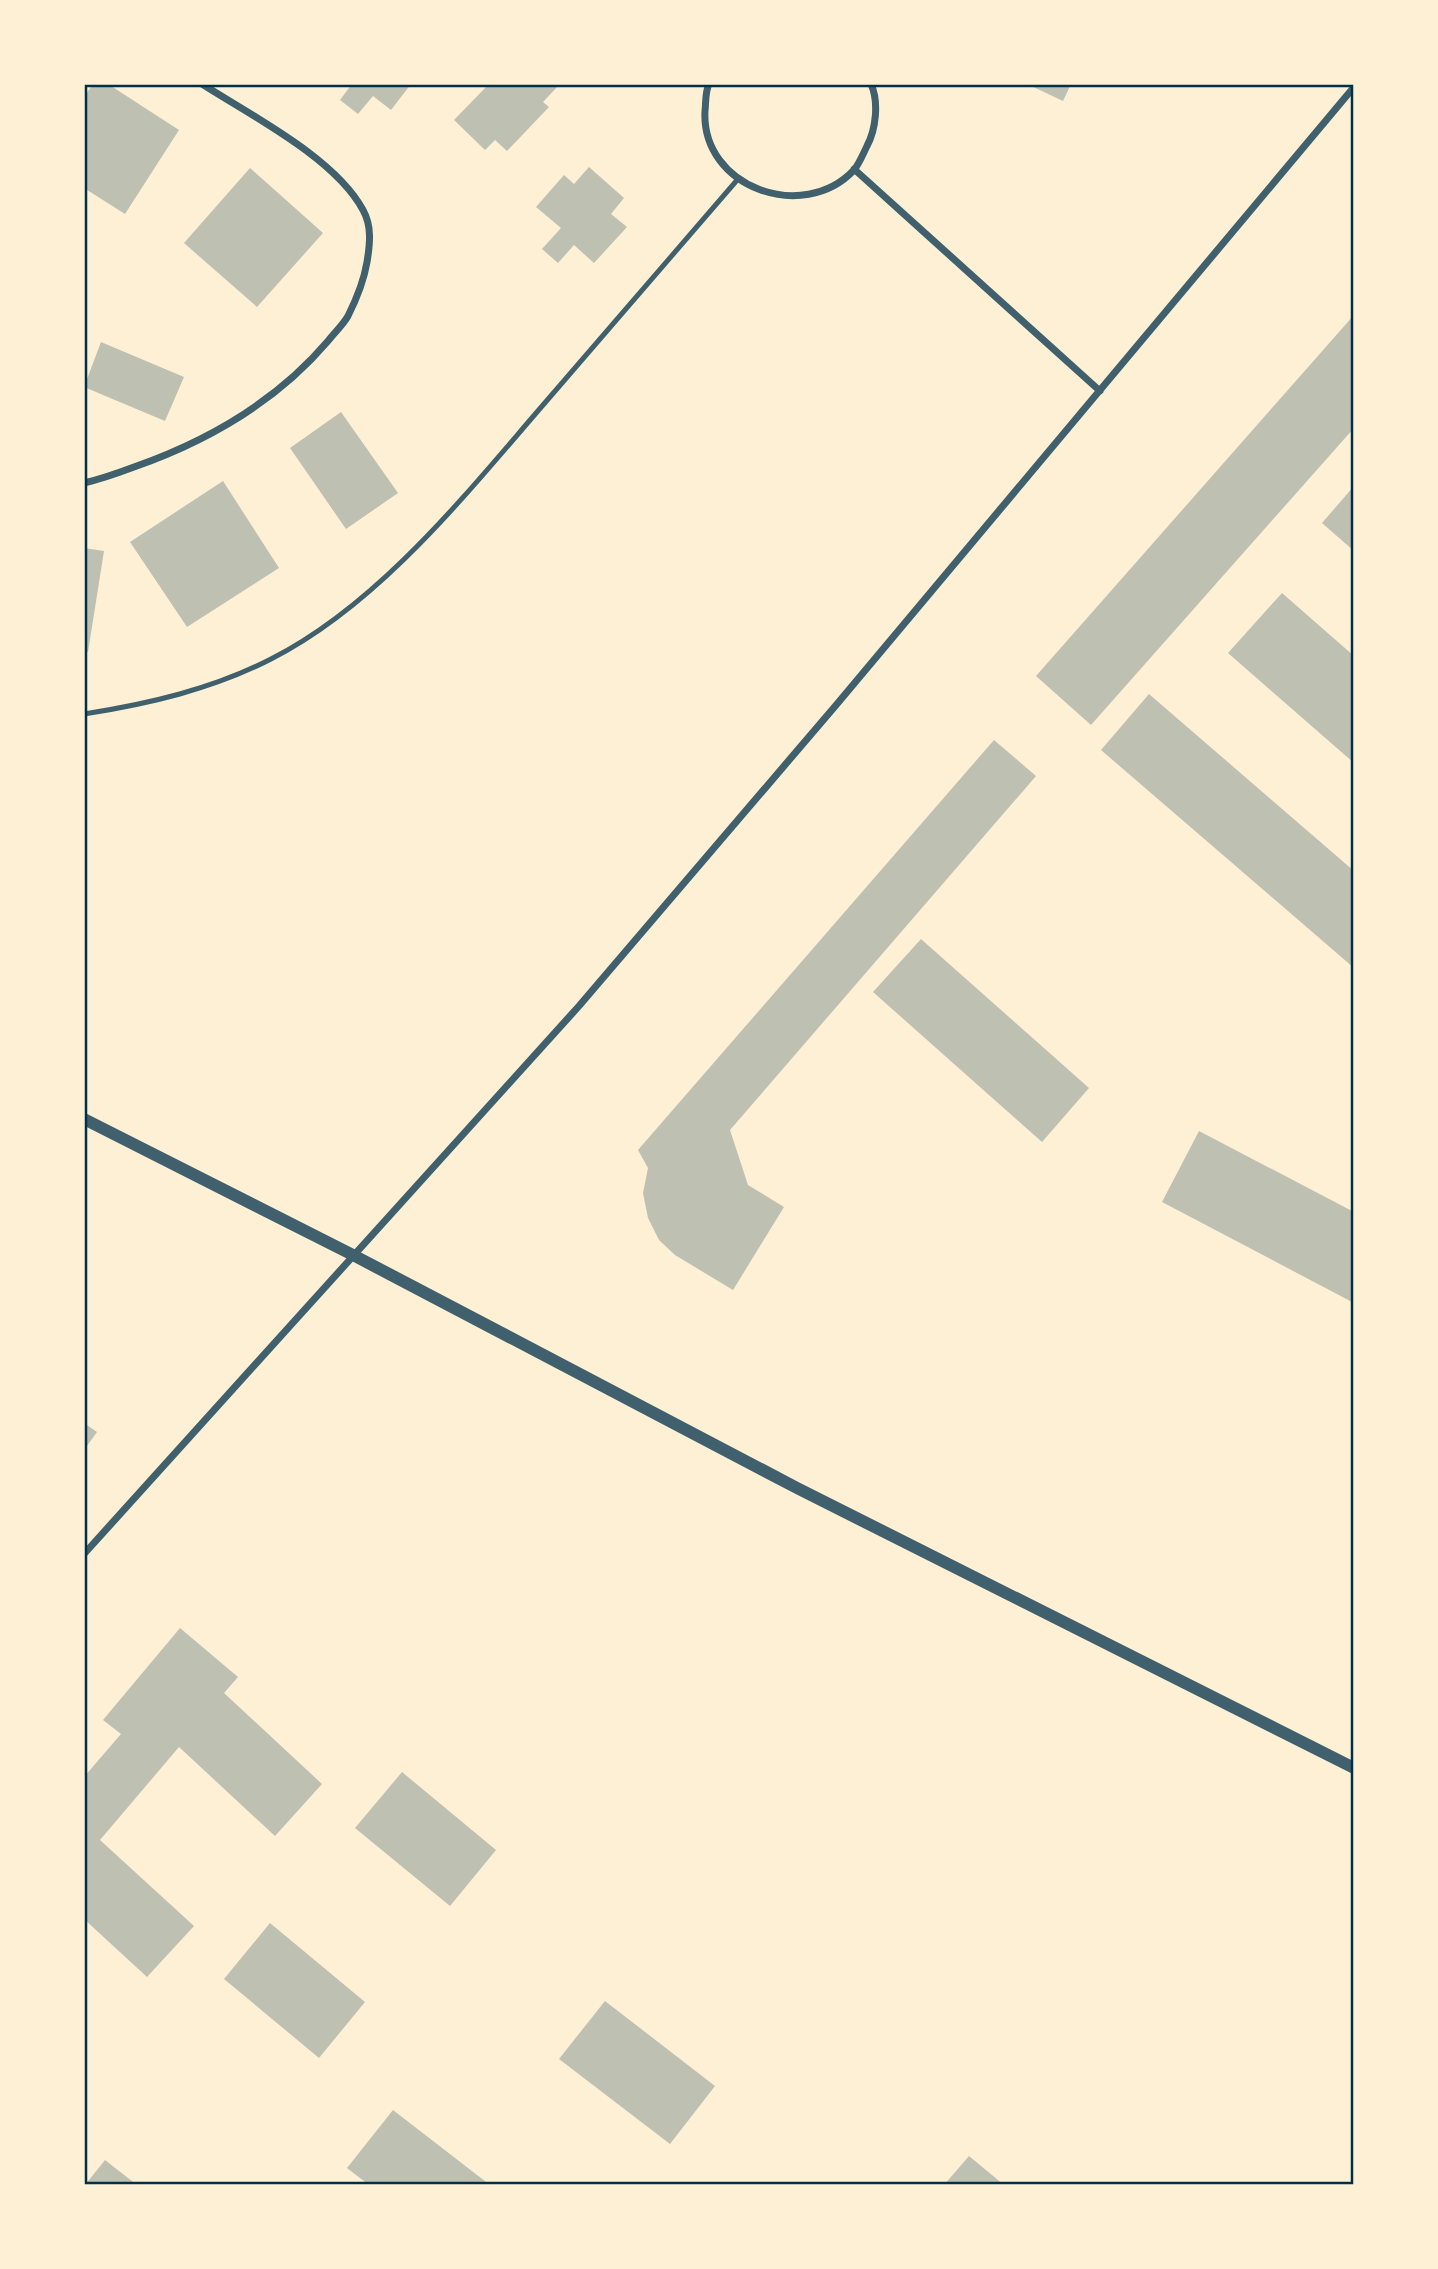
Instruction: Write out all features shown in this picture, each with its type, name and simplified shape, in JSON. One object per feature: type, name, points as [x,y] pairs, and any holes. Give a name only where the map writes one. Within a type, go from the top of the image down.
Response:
[{"type":"street","points":[[84,483],[146,463],[196,442],[288,382],[347,318],[365,274],[371,240],[364,212],[345,183],[314,156],[202,84]]},
{"type":"street","points":[[709,84],[704,122],[715,154],[738,179],[766,193],[799,197],[829,188],[855,169],[874,134],[876,94],[871,84]]},
{"type":"street","points":[[84,1553],[588,996],[1354,87]]},
{"type":"street","points":[[855,169],[1100,390]]},
{"type":"street","points":[[84,1119],[353,1255],[797,1488],[1354,1768]]},
{"type":"lane","points":[[84,714],[159,701],[222,680],[272,659],[355,606],[487,470],[738,179]]},
{"type":"building","points":[[93,84],[108,84],[179,130],[125,214],[84,188],[84,97]]},
{"type":"building","points":[[352,84],[411,84],[391,110],[373,96],[358,114],[340,100]]},
{"type":"building","points":[[485,84],[558,86],[543,102],[549,107],[507,151],[495,140],[485,150],[454,120],[487,86]]},
{"type":"building","points":[[1027,84],[1071,84],[1063,101]]},
{"type":"building","points":[[589,167],[624,198],[611,214],[627,227],[594,263],[574,245],[558,263],[542,249],[561,228],[536,207],[564,175],[574,184]]},
{"type":"building","points":[[250,168],[323,233],[257,307],[184,243]]},
{"type":"building","points":[[1354,315],[1354,428],[1091,725],[1036,676]]},
{"type":"building","points":[[101,342],[184,377],[165,421],[84,387]]},
{"type":"building","points":[[341,412],[398,493],[346,529],[290,448]]},
{"type":"building","points":[[223,481],[279,568],[187,627],[130,542]]},
{"type":"building","points":[[1354,486],[1354,551],[1322,523]]},
{"type":"building","points":[[84,548],[104,551],[88,652],[84,651]]},
{"type":"building","points":[[1282,593],[1354,656],[1354,763],[1228,653]]},
{"type":"building","points":[[1149,694],[1354,871],[1354,968],[1101,750]]},
{"type":"building","points":[[994,740],[1036,776],[730,1130],[748,1185],[784,1207],[733,1290],[675,1255],[659,1240],[648,1218],[643,1193],[648,1168],[638,1150]]},
{"type":"building","points":[[921,939],[1089,1088],[1042,1142],[873,992]]},
{"type":"building","points":[[1199,1131],[1354,1212],[1354,1303],[1162,1202]]},
{"type":"building","points":[[84,1423],[97,1432],[84,1450]]},
{"type":"building","points":[[180,1628],[238,1677],[224,1693],[322,1784],[275,1836],[179,1747],[100,1840],[194,1926],[147,1977],[84,1919],[84,1777],[121,1734],[103,1720]]},
{"type":"building","points":[[402,1772],[496,1850],[450,1906],[355,1828]]},
{"type":"building","points":[[270,1923],[365,2002],[319,2058],[224,1979]]},
{"type":"building","points":[[605,2001],[715,2086],[670,2144],[559,2059]]},
{"type":"building","points":[[393,2110],[490,2185],[369,2185],[347,2168]]},
{"type":"building","points":[[969,2156],[1004,2185],[944,2185]]},
{"type":"building","points":[[105,2160],[137,2185],[85,2185]]}]
